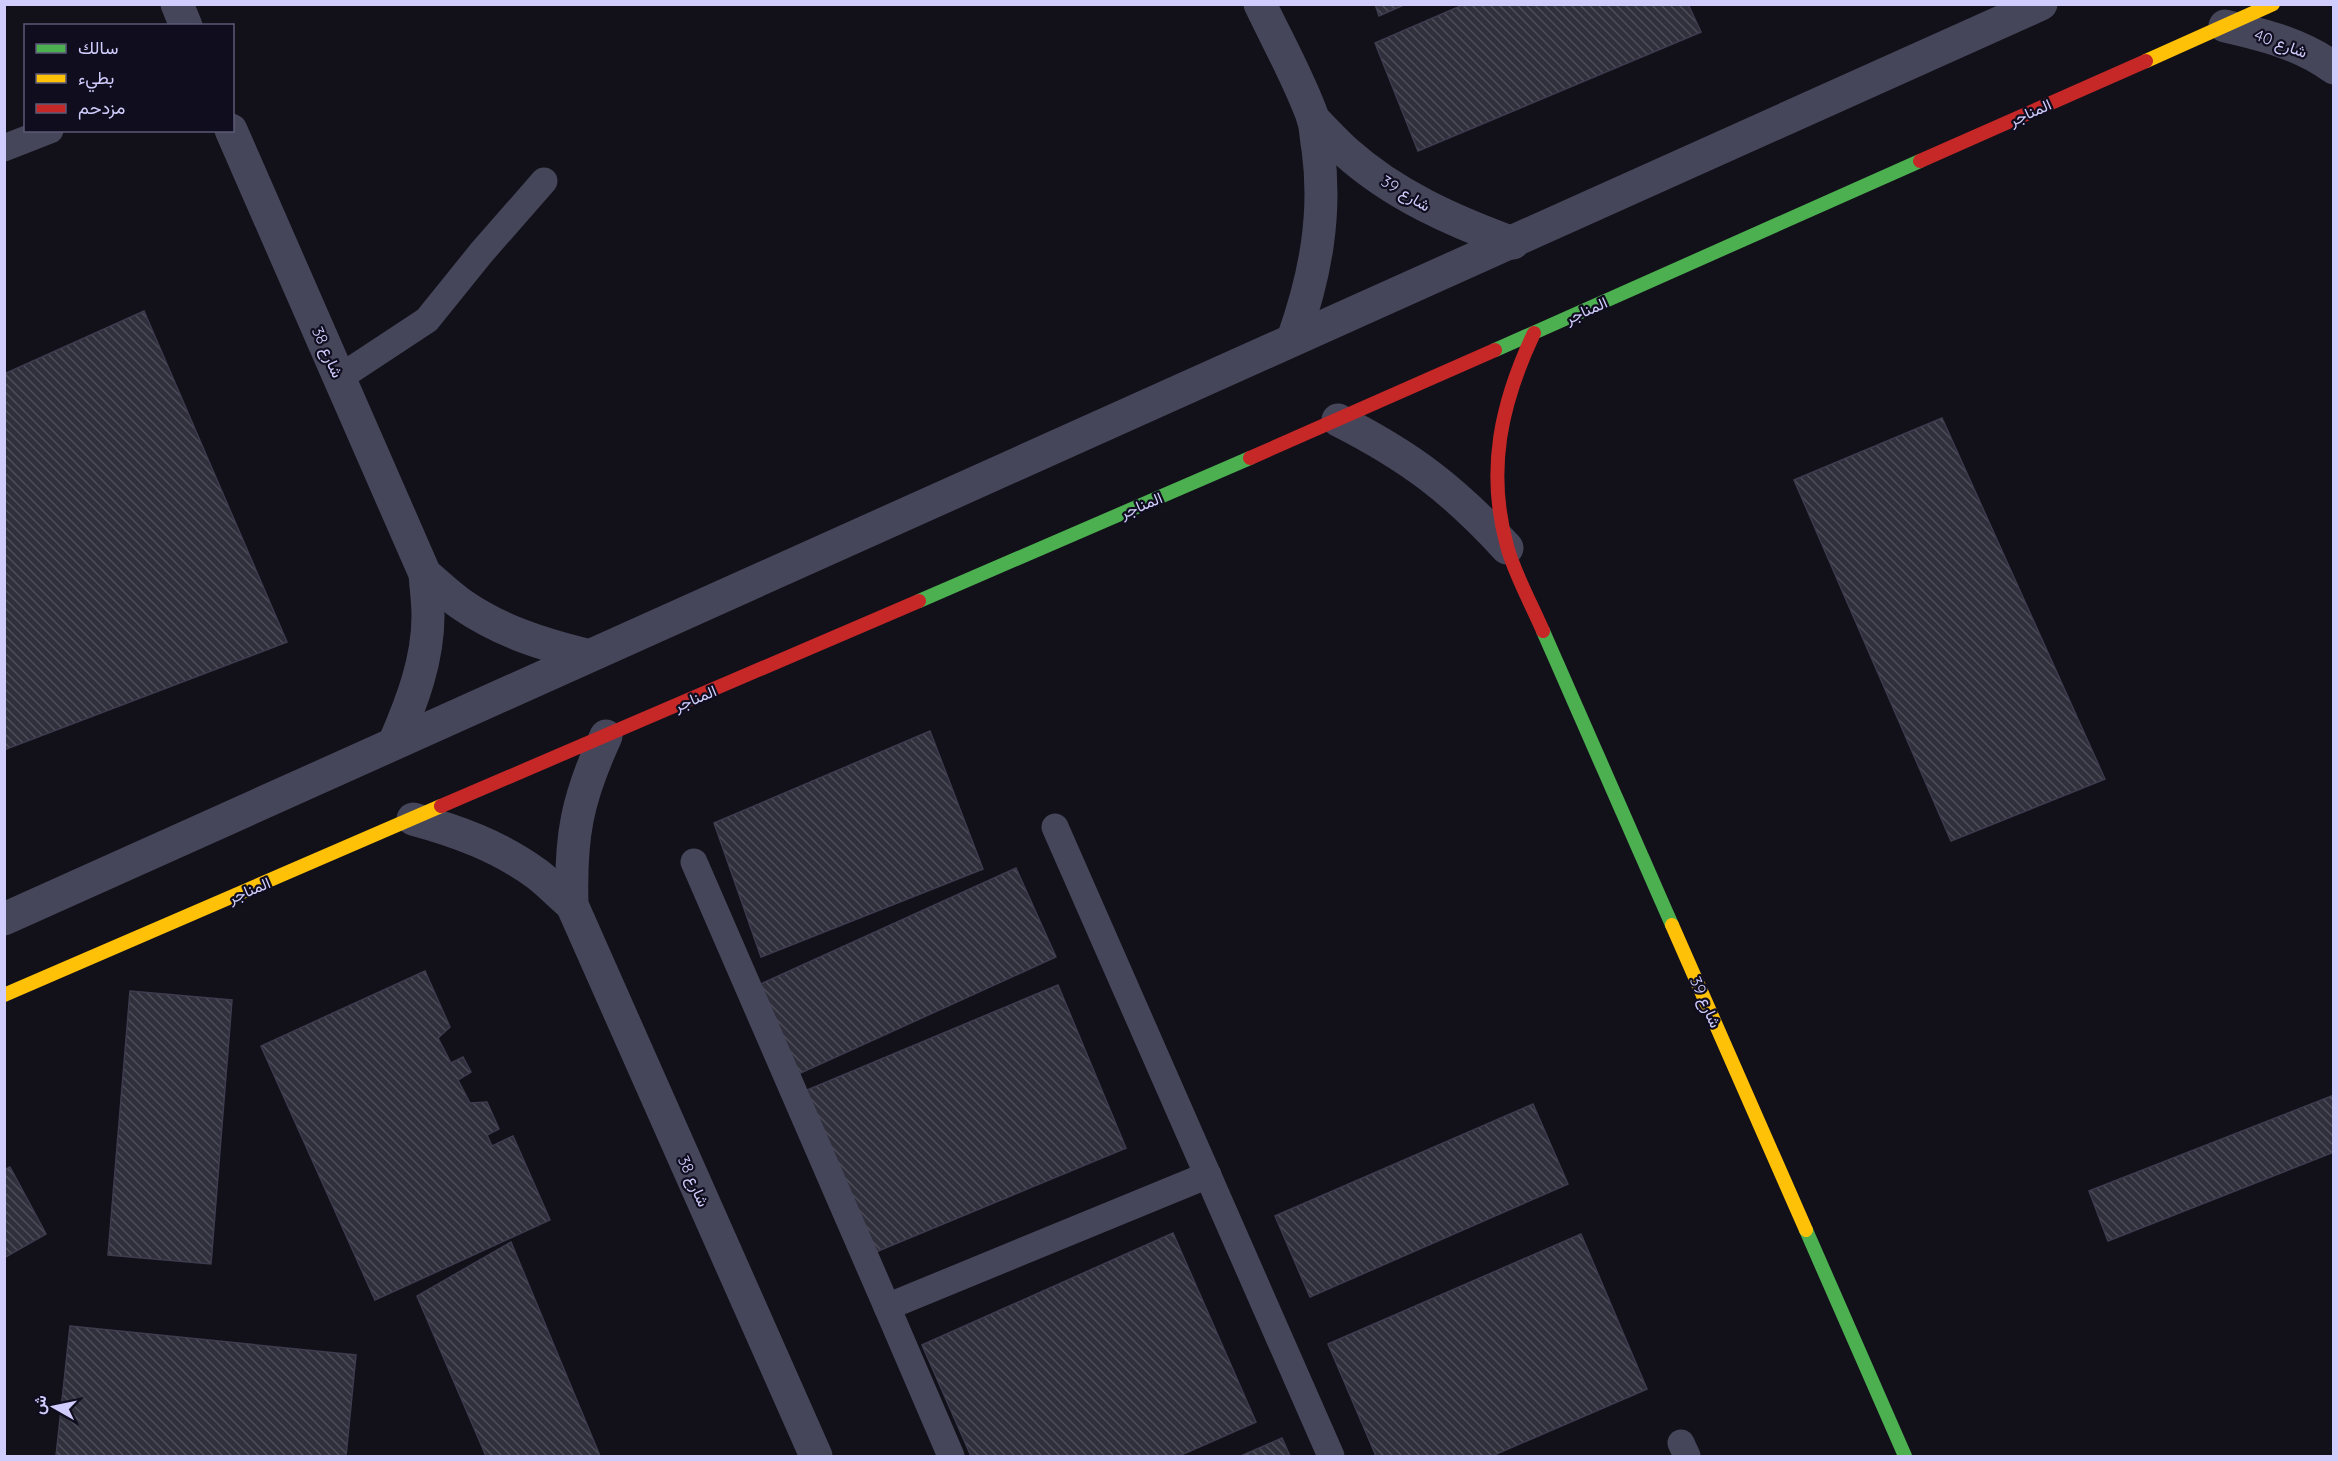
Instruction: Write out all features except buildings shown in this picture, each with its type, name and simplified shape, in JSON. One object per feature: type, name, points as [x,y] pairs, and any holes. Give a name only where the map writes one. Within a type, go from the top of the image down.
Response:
[{"type":"street","points":[[177,4],[185,24]]},
{"type":"street","name":"شارع 39","points":[[1260,4],[1313,119],[1320,163],[1322,208],[1317,253],[1308,297],[1293,339]]},
{"type":"street","points":[[4,919],[586,654],[1513,243],[2041,4]]},
{"type":"street","name":"المناجر","points":[[4,995],[1338,420],[2273,4]]},
{"type":"street","name":"شارع 40","points":[[2225,26],[2274,37],[2319,57],[2334,68]]},
{"type":"street","name":"شارع 39","points":[[1313,119],[1347,153],[1384,182],[1468,227],[1513,243]]},
{"type":"street","name":"شارع 38","points":[[232,132],[425,574],[428,617],[423,660],[412,702],[395,741]]},
{"type":"street","name":"شارع 39","points":[[1534,333],[1517,366],[1505,401],[1498,437],[1496,474],[1499,511],[1507,548],[1905,1456]]},
{"type":"street","name":"شارع 39","points":[[1338,420],[1394,450],[1447,488],[1478,516],[1507,548]]},
{"type":"street","name":"شارع 38","points":[[425,574],[460,603],[499,627],[541,644],[586,654]]},
{"type":"street","name":"شارع 38","points":[[606,736],[588,776],[576,818],[571,861],[572,905],[816,1456]]},
{"type":"street","name":"شارع 38","points":[[413,819],[457,831],[498,850],[537,874],[572,905]]},
{"type":"lane","points":[[4,148],[45,132]]},
{"type":"lane","points":[[339,378],[427,320],[481,253],[544,181]]},
{"type":"lane","points":[[1055,826],[1331,1456]]},
{"type":"lane","points":[[694,862],[951,1456]]},
{"type":"lane","points":[[888,1307],[1208,1175]]},
{"type":"traffic: fast","points":[[1495,350],[1920,161]]},
{"type":"traffic: fast","points":[[919,601],[1250,458]]},
{"type":"traffic: fast","points":[[1543,631],[1672,925]]},
{"type":"traffic: fast","points":[[1806,1230],[1905,1456]]},
{"type":"traffic: slow","points":[[2146,61],[2273,4]]},
{"type":"traffic: slow","points":[[4,995],[441,806]]},
{"type":"traffic: slow","points":[[1672,925],[1806,1230]]},
{"type":"traffic: jam","points":[[1920,161],[2146,61]]},
{"type":"traffic: jam","points":[[1534,333],[1505,411],[1500,437],[1498,490],[1501,518],[1510,556],[1543,631]]},
{"type":"traffic: jam","points":[[1250,458],[1495,350]]},
{"type":"traffic: jam","points":[[441,806],[919,601]]}]
